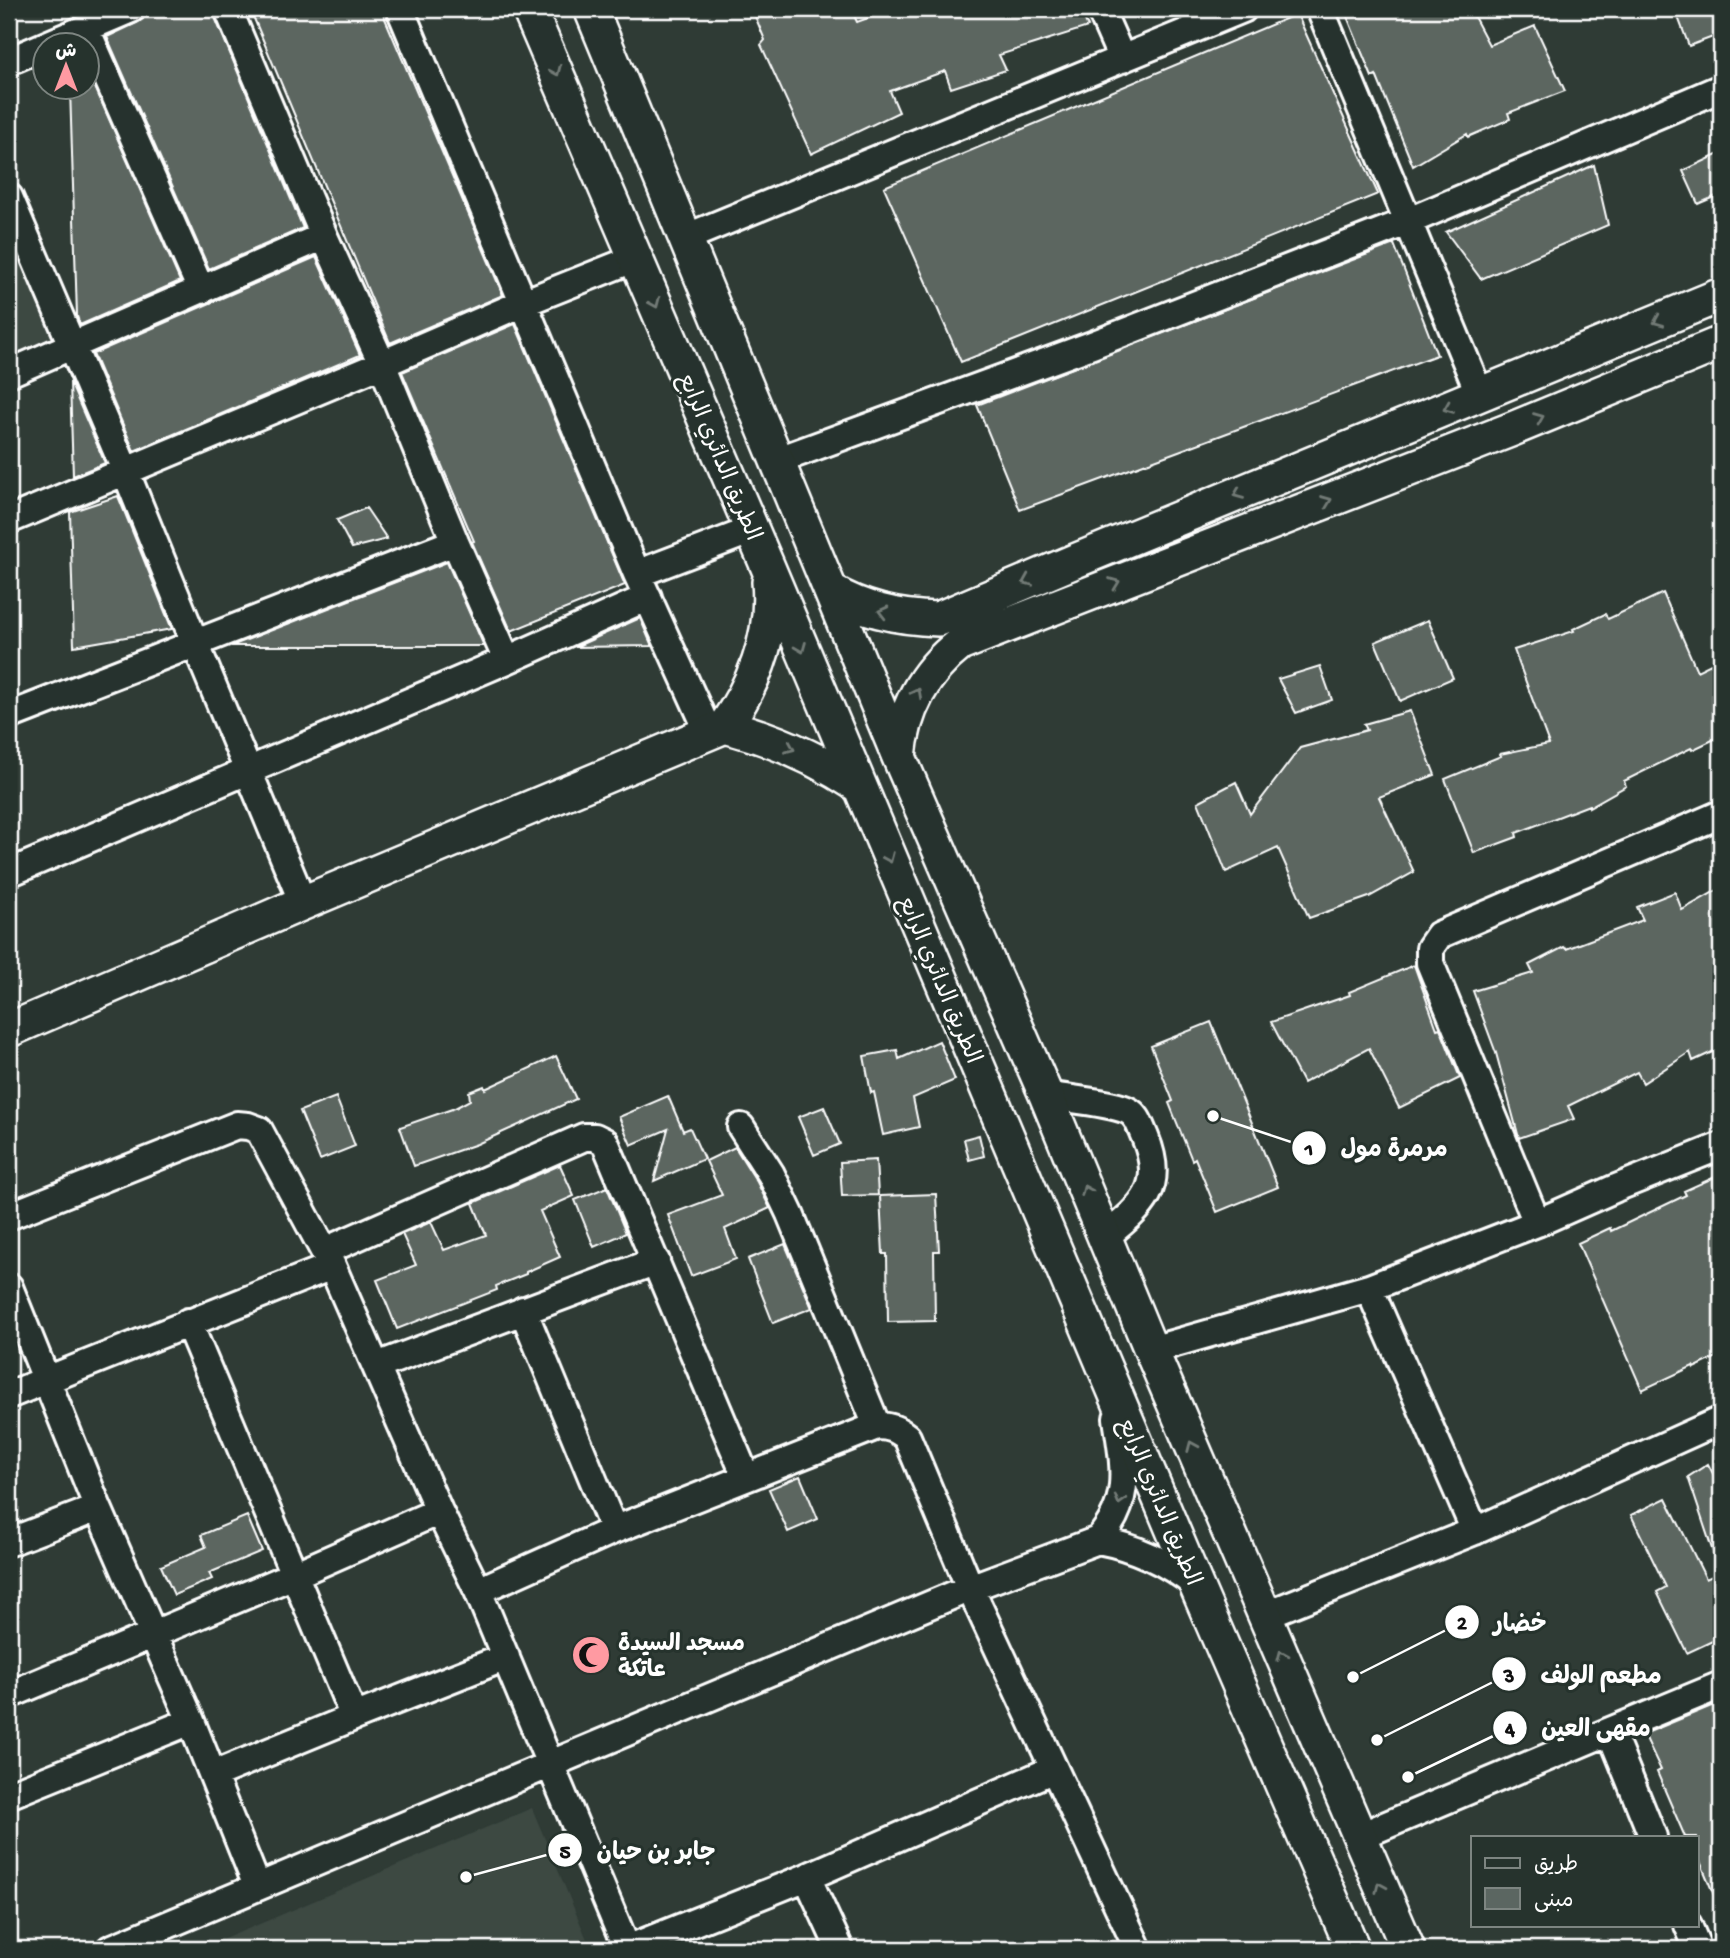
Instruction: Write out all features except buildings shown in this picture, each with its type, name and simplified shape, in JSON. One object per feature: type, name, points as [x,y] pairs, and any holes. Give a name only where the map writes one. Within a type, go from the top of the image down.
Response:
[{"type":"main road","name":"الطريق الدائري الرابع","points":[[529,9],[767,565],[1196,1585],[1353,1949]]},
{"type":"main road","points":[[591,9],[900,757],[1046,1095],[1150,1350],[1408,1949]]},
{"type":"main road","points":[[831,591],[880,612],[918,619],[938,619],[1087,555],[1721,295]]},
{"type":"main road","points":[[900,757],[904,724],[916,693],[935,666],[960,643],[1510,430],[1721,343]]},
{"type":"main road","points":[[717,730],[746,694],[763,650],[769,603],[767,565]]},
{"type":"main road","points":[[9,1030],[303,903],[717,730],[749,733],[796,749],[859,786]]},
{"type":"main road","points":[[1210,1616],[1219,1618],[1237,1614],[1251,1602],[1261,1604]]},
{"type":"main road","points":[[1255,1722],[1273,1703],[1287,1700],[1302,1703]]},
{"type":"street","points":[[9,61],[131,9]]},
{"type":"street","points":[[228,9],[507,660]]},
{"type":"street","points":[[400,9],[643,585],[717,730]]},
{"type":"street","points":[[1100,9],[1122,58]]},
{"type":"street","points":[[685,238],[1243,9]]},
{"type":"street","points":[[1320,9],[1480,395]]},
{"type":"street","points":[[86,29],[201,290]]},
{"type":"street","points":[[776,461],[1092,345],[1409,221],[1721,88]]},
{"type":"street","points":[[9,197],[125,470],[303,903]]},
{"type":"street","points":[[9,373],[324,236]]},
{"type":"street","points":[[9,520],[636,258]]},
{"type":"street","points":[[9,873],[507,660],[643,585],[752,530]]},
{"type":"street","points":[[9,716],[455,542]]},
{"type":"street","points":[[1537,1223],[1430,962],[1430,948],[1439,935],[1721,814]]},
{"type":"street","points":[[1046,1095],[1129,1111],[1136,1117],[1142,1129],[1152,1155],[1151,1186],[1147,1197],[1132,1215],[1105,1237]]},
{"type":"street","points":[[9,1216],[237,1125],[259,1130],[329,1258],[439,1511],[478,1591],[627,1949],[807,1877],[1054,1769]]},
{"type":"street","points":[[741,1127],[771,1174],[790,1214],[877,1426]]},
{"type":"street","points":[[9,1395],[188,1322],[584,1137],[595,1137],[604,1142],[746,1477]]},
{"type":"street","points":[[1150,1350],[1369,1288],[1537,1223],[1721,1146]]},
{"type":"street","points":[[377,1366],[656,1261]]},
{"type":"street","points":[[9,1287],[98,1508],[214,1775],[257,1886]]},
{"type":"street","points":[[1369,1288],[1475,1531]]},
{"type":"street","points":[[523,1310],[614,1530]]},
{"type":"street","points":[[188,1322],[354,1717]]},
{"type":"street","points":[[110,1949],[970,1588],[1098,1539],[1116,1514],[1124,1486],[1123,1459],[1112,1384]]},
{"type":"street","points":[[1261,1604],[1475,1531],[1721,1420]]},
{"type":"street","points":[[478,1591],[614,1530],[877,1426],[898,1430],[906,1437],[970,1588],[1054,1769],[1127,1946]]},
{"type":"street","points":[[9,1542],[98,1508]]},
{"type":"street","points":[[9,1695],[439,1511]]},
{"type":"street","points":[[1098,1539],[1160,1560],[1196,1585]]},
{"type":"street","points":[[214,1775],[506,1657]]},
{"type":"street","points":[[1358,1837],[1721,1685]]},
{"type":"street","points":[[9,1795],[191,1721]]},
{"type":"street","points":[[1610,1731],[1653,1836]]},
{"type":"street","points":[[807,1877],[840,1949]]},
{"type":"street","points":[[1688,1926],[1698,1949]]},
{"type":"shaded area","points":[[9,206],[66,345],[9,370]]},
{"type":"shaded area","points":[[532,1808],[591,1949],[201,1949],[210,1945]]},
{"type":"place","name":"مرمرة مول","points":[[1213,1116]]},
{"type":"place","name":"مسجد السيدة عاتكة","points":[[591,1655]]},
{"type":"place","name":"خضار","points":[[1353,1677]]},
{"type":"place","name":"مطعم الولف","points":[[1377,1740]]},
{"type":"place","name":"مقهى العين","points":[[1408,1777]]},
{"type":"place","name":"جابر بن حيان","points":[[466,1877]]}]
